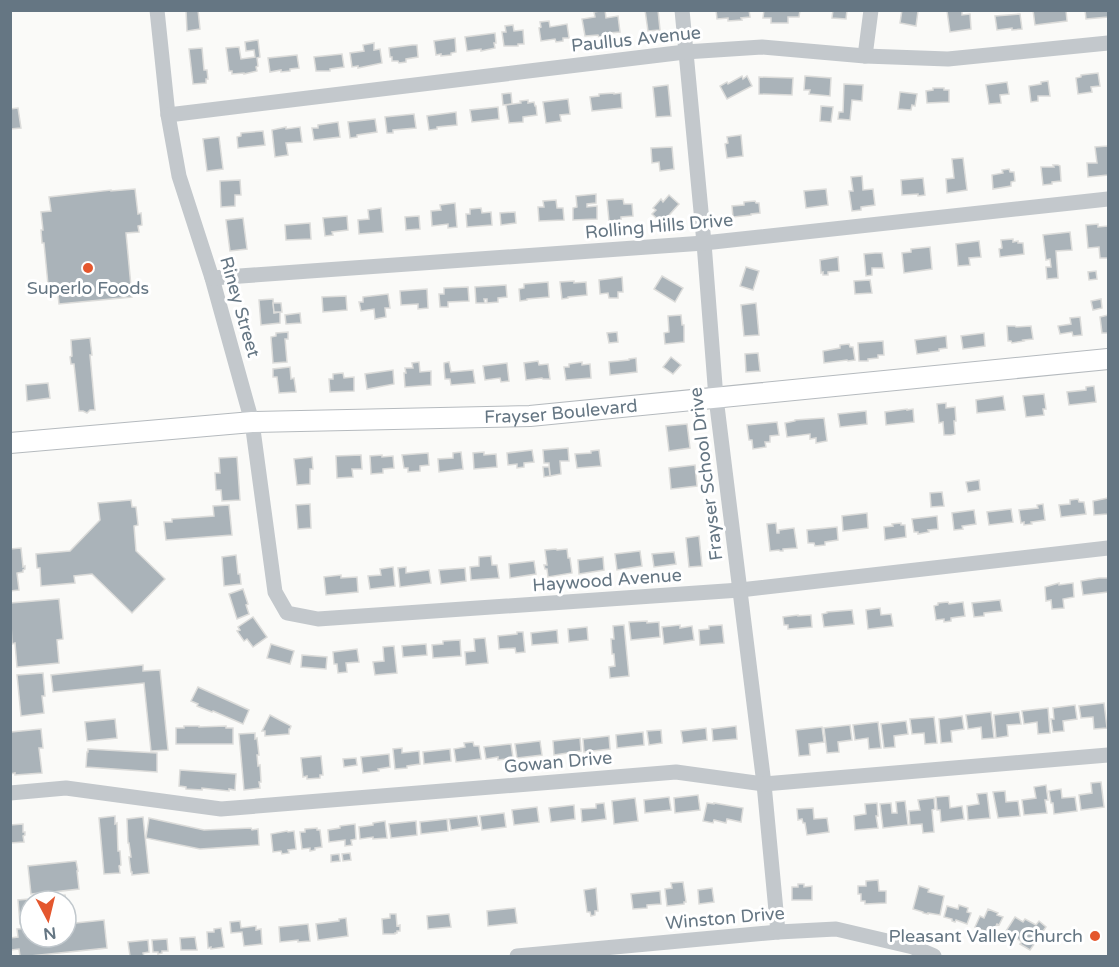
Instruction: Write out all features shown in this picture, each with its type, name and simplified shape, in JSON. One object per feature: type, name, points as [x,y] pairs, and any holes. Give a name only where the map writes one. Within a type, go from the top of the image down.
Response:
[{"type":"main road","name":"Frayser Boulevard","points":[[10,443],[252,422],[530,416],[1108,358]]},
{"type":"street","name":"Riney Street","points":[[157,10],[168,115],[178,176],[212,278],[252,422],[274,592],[287,613]]},
{"type":"street","name":"Frayser School Drive","points":[[682,10],[716,398],[764,784],[778,932]]},
{"type":"street","points":[[866,56],[871,10]]},
{"type":"street","name":"Paullus Avenue","points":[[168,115],[685,52],[762,47],[866,56],[948,59],[1108,43]]},
{"type":"street","name":"Rolling Hills Drive","points":[[212,278],[704,243],[1108,199]]},
{"type":"street","name":"Haywood Avenue","points":[[287,613],[318,619],[740,591],[1108,548]]},
{"type":"street","name":"Gowan Drive","points":[[10,793],[66,788],[221,809],[676,772],[764,784],[1108,755]]},
{"type":"street","name":"Winston Drive","points":[[517,957],[778,932],[836,929],[913,947],[934,957]]},
{"type":"building","points":[[186,10],[198,10],[200,29],[187,31]]},
{"type":"building","points":[[605,10],[606,18],[618,16],[620,32],[599,37],[598,35],[585,36],[582,19],[595,17],[594,12]]},
{"type":"building","points":[[645,10],[658,10],[660,30],[648,31]]},
{"type":"building","points":[[716,10],[749,10],[750,17],[728,21],[728,18],[717,19]]},
{"type":"building","points":[[764,10],[800,10],[799,17],[788,17],[788,23],[771,23],[771,18],[763,18]]},
{"type":"building","points":[[833,10],[847,10],[846,19],[832,18]]},
{"type":"building","points":[[902,10],[918,11],[916,26],[900,23]]},
{"type":"building","points":[[962,10],[962,15],[970,14],[971,29],[950,32],[947,11]]},
{"type":"building","points":[[1033,10],[1066,10],[1067,21],[1035,25]]},
{"type":"building","points":[[1085,10],[1108,10],[1108,17],[1086,19]]},
{"type":"building","points":[[1020,14],[1022,29],[997,30],[995,16]]},
{"type":"building","points":[[549,21],[550,27],[567,24],[569,38],[556,42],[555,39],[541,41],[540,22]]},
{"type":"building","points":[[513,25],[514,31],[523,30],[524,44],[504,46],[502,32],[506,32],[505,26]]},
{"type":"building","points":[[495,33],[495,48],[467,51],[465,37]]},
{"type":"building","points":[[455,38],[456,52],[451,55],[436,55],[434,41]]},
{"type":"building","points":[[258,40],[260,57],[257,58],[257,71],[232,74],[232,71],[229,71],[226,48],[239,47],[241,59],[255,57],[254,50],[246,51],[245,42]]},
{"type":"building","points":[[374,43],[374,50],[380,49],[382,63],[352,67],[350,53],[364,51],[363,45]]},
{"type":"building","points":[[417,45],[418,57],[406,59],[406,62],[392,61],[389,48]]},
{"type":"building","points":[[202,48],[204,70],[207,70],[208,79],[206,83],[193,84],[189,49]]},
{"type":"building","points":[[342,54],[344,67],[330,69],[330,71],[316,71],[314,57]]},
{"type":"building","points":[[297,55],[299,68],[270,72],[268,58]]},
{"type":"building","points":[[1098,73],[1100,86],[1091,87],[1092,92],[1078,94],[1076,78],[1081,75]]},
{"type":"building","points":[[742,76],[743,79],[747,76],[752,86],[727,99],[720,86]]},
{"type":"building","points":[[805,76],[831,78],[830,96],[809,94],[810,90],[804,90]]},
{"type":"building","points":[[759,77],[793,78],[792,95],[759,94]]},
{"type":"building","points":[[1048,81],[1050,96],[1038,96],[1038,101],[1031,102],[1029,86]]},
{"type":"building","points":[[1007,82],[1009,94],[1000,95],[1001,103],[989,104],[986,85]]},
{"type":"building","points":[[844,84],[863,85],[862,101],[852,100],[850,120],[838,119],[839,112],[843,112]]},
{"type":"building","points":[[668,85],[671,116],[656,117],[653,87]]},
{"type":"building","points":[[933,88],[949,90],[949,102],[927,103],[926,91],[933,90]]},
{"type":"building","points":[[900,92],[917,94],[915,106],[912,105],[911,110],[898,109]]},
{"type":"building","points":[[511,93],[512,104],[503,105],[502,94]]},
{"type":"building","points":[[621,93],[622,108],[592,111],[590,97]]},
{"type":"building","points":[[568,99],[570,114],[560,115],[561,121],[546,123],[543,102]]},
{"type":"building","points":[[528,100],[528,103],[534,102],[537,115],[523,117],[523,122],[509,123],[506,105]]},
{"type":"building","points":[[821,106],[833,107],[831,122],[820,121]]},
{"type":"building","points":[[498,107],[499,119],[472,122],[470,110]]},
{"type":"building","points":[[18,108],[21,128],[10,129],[10,109]]},
{"type":"building","points":[[456,112],[457,125],[429,130],[427,116]]},
{"type":"building","points":[[414,114],[416,128],[393,130],[393,133],[387,133],[385,117]]},
{"type":"building","points":[[375,119],[377,132],[350,138],[348,122]]},
{"type":"building","points":[[338,122],[340,137],[314,140],[312,128]]},
{"type":"building","points":[[286,127],[286,129],[300,127],[302,142],[286,143],[288,155],[275,157],[272,130]]},
{"type":"building","points":[[263,131],[265,145],[238,148],[237,137],[241,136],[241,133]]},
{"type":"building","points":[[741,135],[743,156],[727,158],[725,144],[728,143],[727,137]]},
{"type":"building","points":[[219,137],[223,169],[207,171],[203,139]]},
{"type":"building","points":[[1108,146],[1108,175],[1088,177],[1087,163],[1097,163],[1095,147]]},
{"type":"building","points":[[672,147],[674,169],[660,171],[659,162],[652,163],[651,148]]},
{"type":"building","points":[[963,158],[967,190],[947,193],[946,179],[954,178],[952,159]]},
{"type":"building","points":[[1053,165],[1060,166],[1061,181],[1043,185],[1041,167],[1054,167]]},
{"type":"building","points":[[1009,169],[1010,172],[1014,172],[1015,181],[1011,182],[1011,186],[993,189],[992,175]]},
{"type":"building","points":[[862,176],[863,190],[873,189],[875,205],[852,211],[849,191],[853,191],[851,177]]},
{"type":"building","points":[[923,178],[925,195],[902,195],[901,180]]},
{"type":"building","points":[[240,180],[241,195],[235,195],[235,206],[221,207],[220,181]]},
{"type":"building","name":"Superlo Foods","points":[[135,189],[138,214],[141,213],[142,225],[138,226],[139,232],[126,233],[132,297],[59,304],[58,294],[49,295],[44,243],[42,243],[41,212],[51,211],[49,197]]},
{"type":"building","points":[[826,189],[828,205],[806,208],[804,191]]},
{"type":"building","points":[[596,194],[596,203],[587,204],[587,207],[597,206],[597,219],[573,220],[573,208],[577,207],[576,196]]},
{"type":"building","points":[[669,195],[679,204],[662,223],[652,214],[656,210],[653,208],[661,199],[663,202]]},
{"type":"building","points":[[623,199],[624,204],[632,204],[633,216],[609,221],[607,200]]},
{"type":"building","points":[[556,200],[557,208],[563,208],[564,220],[539,221],[538,207],[544,207],[543,201]]},
{"type":"building","points":[[755,201],[759,203],[760,213],[733,217],[732,206]]},
{"type":"building","points":[[455,203],[457,227],[448,228],[448,224],[432,226],[431,211],[441,210],[440,205]]},
{"type":"building","points":[[381,208],[383,232],[359,234],[358,220],[369,219],[368,210]]},
{"type":"building","points":[[481,208],[482,213],[491,212],[492,225],[467,227],[466,214],[470,214],[470,209]]},
{"type":"building","points":[[515,212],[516,223],[501,225],[500,213]]},
{"type":"building","points":[[347,216],[348,230],[332,232],[333,235],[325,236],[323,218]]},
{"type":"building","points":[[419,216],[420,229],[406,230],[405,217]]},
{"type":"building","points":[[243,218],[247,249],[230,251],[226,220]]},
{"type":"building","points":[[310,223],[311,239],[286,240],[285,225]]},
{"type":"building","points":[[1098,224],[1098,227],[1108,226],[1108,258],[1100,258],[1099,247],[1088,248],[1086,225]]},
{"type":"building","points":[[1070,232],[1072,250],[1056,251],[1058,278],[1047,279],[1046,267],[1051,267],[1050,259],[1046,260],[1043,235]]},
{"type":"building","points":[[1013,239],[1013,242],[1023,243],[1024,254],[1000,257],[1001,240]]},
{"type":"building","points":[[979,241],[981,257],[969,258],[970,265],[958,266],[956,244]]},
{"type":"building","points":[[930,247],[932,269],[904,273],[902,253],[911,252],[911,249]]},
{"type":"building","points":[[882,253],[884,268],[872,268],[872,275],[866,276],[864,254]]},
{"type":"building","points":[[838,257],[839,271],[823,275],[820,260]]},
{"type":"building","points":[[746,267],[759,271],[753,290],[740,286]]},
{"type":"building","points":[[1096,271],[1097,279],[1089,280],[1088,272]]},
{"type":"building","points":[[662,276],[683,288],[675,302],[654,289]]},
{"type":"building","points":[[622,277],[623,292],[618,292],[618,298],[609,298],[608,293],[600,294],[599,280]]},
{"type":"building","points":[[870,280],[872,293],[855,294],[854,281]]},
{"type":"building","points":[[574,281],[574,283],[586,282],[587,295],[562,299],[560,282]]},
{"type":"building","points":[[548,282],[549,297],[520,301],[519,289],[524,288],[524,284]]},
{"type":"building","points":[[506,285],[507,297],[498,298],[498,302],[487,303],[487,299],[484,299],[485,303],[476,303],[475,287]]},
{"type":"building","points":[[468,287],[469,301],[448,302],[448,307],[440,307],[439,294],[444,294],[444,288]]},
{"type":"building","points":[[427,289],[428,308],[418,309],[418,304],[401,305],[400,291]]},
{"type":"building","points":[[388,294],[390,308],[385,308],[386,317],[375,319],[374,309],[361,311],[359,302],[363,302],[363,297]]},
{"type":"building","points":[[346,296],[347,310],[323,312],[322,297]]},
{"type":"building","points":[[273,299],[274,313],[280,312],[280,323],[261,325],[259,300]]},
{"type":"building","points":[[1101,299],[1102,308],[1093,310],[1091,301]]},
{"type":"building","points":[[273,303],[281,303],[282,312],[274,312]]},
{"type":"building","points":[[756,303],[759,335],[744,336],[741,305]]},
{"type":"building","points":[[300,313],[301,323],[286,324],[285,315]]},
{"type":"building","points":[[681,315],[682,325],[684,325],[684,342],[665,344],[664,333],[669,332],[668,316]]},
{"type":"building","points":[[1108,315],[1108,333],[1102,333],[1100,317]]},
{"type":"building","points":[[1080,317],[1082,335],[1073,336],[1072,332],[1060,334],[1058,326],[1071,324],[1070,318]]},
{"type":"building","points":[[1007,326],[1031,326],[1033,339],[1012,343],[1008,341]]},
{"type":"building","points":[[288,332],[288,339],[285,339],[287,362],[273,363],[271,337],[276,336],[276,333]]},
{"type":"building","points":[[617,332],[618,342],[609,343],[607,333]]},
{"type":"building","points":[[984,333],[985,346],[963,349],[961,336]]},
{"type":"building","points":[[946,336],[947,348],[917,354],[915,340]]},
{"type":"building","points":[[90,338],[95,410],[87,413],[79,411],[74,364],[71,364],[70,357],[72,356],[71,340]]},
{"type":"building","points":[[883,341],[884,355],[878,355],[878,358],[868,359],[868,361],[859,361],[858,343]]},
{"type":"building","points":[[849,344],[853,347],[855,360],[824,363],[823,351]]},
{"type":"building","points":[[758,353],[760,371],[746,372],[745,354]]},
{"type":"building","points":[[671,357],[681,365],[673,374],[663,367]]},
{"type":"building","points":[[636,358],[637,372],[610,375],[609,362]]},
{"type":"building","points":[[538,361],[539,365],[548,364],[550,379],[526,380],[524,363]]},
{"type":"building","points":[[419,362],[420,372],[431,371],[431,385],[405,387],[405,368],[413,368],[412,363]]},
{"type":"building","points":[[449,362],[451,372],[473,370],[475,383],[451,385],[450,379],[445,379],[444,363]]},
{"type":"building","points":[[582,362],[582,365],[590,364],[591,378],[566,380],[564,367]]},
{"type":"building","points":[[507,363],[509,381],[501,382],[500,378],[485,380],[483,366]]},
{"type":"building","points":[[290,367],[291,379],[294,378],[296,392],[279,393],[277,377],[273,377],[273,369]]},
{"type":"building","points":[[393,370],[394,384],[367,389],[365,374]]},
{"type":"building","points":[[343,373],[344,378],[354,377],[354,391],[330,392],[329,379],[333,379],[333,374]]},
{"type":"building","points":[[48,383],[50,398],[27,401],[26,385]]},
{"type":"building","points":[[1094,386],[1096,402],[1069,405],[1067,392],[1086,390],[1086,387]]},
{"type":"building","points":[[1044,394],[1046,409],[1043,409],[1044,415],[1026,417],[1023,396]]},
{"type":"building","points":[[1003,396],[1005,410],[977,413],[976,400]]},
{"type":"building","points":[[946,403],[946,408],[955,407],[955,434],[951,435],[944,435],[943,422],[939,423],[937,404]]},
{"type":"building","points":[[913,409],[914,422],[886,425],[885,412]]},
{"type":"building","points":[[866,411],[867,424],[840,427],[838,414]]},
{"type":"building","points":[[824,418],[827,441],[816,443],[816,438],[810,439],[810,434],[787,437],[785,423]]},
{"type":"building","points":[[777,422],[779,435],[770,436],[770,442],[765,442],[766,447],[753,449],[747,425]]},
{"type":"building","points":[[687,424],[690,448],[669,451],[666,426]]},
{"type":"building","points":[[568,448],[569,461],[560,461],[561,474],[550,476],[549,463],[544,463],[543,450]]},
{"type":"building","points":[[532,450],[534,462],[524,463],[524,467],[517,468],[517,464],[508,465],[507,453]]},
{"type":"building","points":[[599,450],[601,466],[577,468],[575,454]]},
{"type":"building","points":[[461,452],[463,469],[439,472],[438,459],[453,458],[453,453]]},
{"type":"building","points":[[484,452],[484,455],[496,454],[497,467],[474,469],[473,453]]},
{"type":"building","points":[[428,453],[429,465],[420,466],[420,471],[408,472],[408,468],[404,468],[402,455]]},
{"type":"building","points":[[361,455],[362,469],[352,469],[353,477],[337,478],[336,456]]},
{"type":"building","points":[[382,455],[382,457],[393,456],[394,468],[383,469],[383,473],[371,474],[370,456]]},
{"type":"building","points":[[237,457],[240,500],[222,501],[221,490],[216,490],[215,473],[220,473],[219,458]]},
{"type":"building","points":[[312,457],[313,469],[310,469],[310,484],[297,485],[294,459]]},
{"type":"building","points":[[695,465],[697,486],[671,489],[669,468]]},
{"type":"building","points":[[543,467],[549,467],[550,476],[544,477]]},
{"type":"building","points":[[979,480],[980,490],[968,492],[966,482]]},
{"type":"building","points":[[942,492],[944,506],[931,507],[930,493]]},
{"type":"building","points":[[1108,498],[1108,514],[1094,515],[1093,501]]},
{"type":"building","points":[[1078,499],[1079,502],[1084,502],[1086,514],[1061,517],[1059,505],[1070,504],[1070,500]]},
{"type":"building","points":[[131,500],[132,507],[136,507],[138,525],[134,526],[136,551],[165,579],[132,613],[92,574],[74,576],[75,583],[41,586],[36,554],[70,551],[100,520],[98,503]]},
{"type":"building","points":[[310,504],[311,528],[298,529],[296,505]]},
{"type":"building","points":[[1043,504],[1045,520],[1024,525],[1024,522],[1021,523],[1019,510],[1038,508],[1037,505]]},
{"type":"building","points":[[229,505],[232,535],[166,540],[164,522],[172,522],[172,519],[214,516],[213,506]]},
{"type":"building","points":[[1011,509],[1013,522],[989,525],[987,512]]},
{"type":"building","points":[[974,510],[976,524],[954,530],[952,513]]},
{"type":"building","points":[[867,513],[868,528],[843,531],[842,516]]},
{"type":"building","points":[[937,516],[938,529],[918,534],[914,532],[912,519]]},
{"type":"building","points":[[776,523],[777,533],[779,530],[794,528],[797,548],[770,551],[767,524]]},
{"type":"building","points":[[901,523],[905,525],[906,537],[885,540],[884,527]]},
{"type":"building","points":[[837,527],[838,540],[815,546],[814,543],[808,543],[807,530]]},
{"type":"building","points":[[699,536],[702,566],[689,567],[686,538]]},
{"type":"building","points":[[21,548],[25,569],[17,573],[19,590],[10,591],[10,549]]},
{"type":"building","points":[[567,549],[572,573],[548,577],[544,565],[547,565],[545,550]]},
{"type":"building","points":[[640,551],[642,566],[617,570],[615,554]]},
{"type":"building","points":[[674,552],[676,564],[654,567],[652,554]]},
{"type":"building","points":[[236,555],[241,584],[224,586],[222,557]]},
{"type":"building","points":[[491,556],[492,565],[497,565],[499,578],[471,580],[470,567],[479,566],[479,557]]},
{"type":"building","points":[[603,557],[604,570],[579,574],[578,560]]},
{"type":"building","points":[[534,561],[536,574],[510,578],[509,564]]},
{"type":"building","points":[[393,567],[395,586],[370,589],[368,576],[381,575],[380,569]]},
{"type":"building","points":[[406,567],[406,573],[429,570],[431,583],[400,587],[398,568]]},
{"type":"building","points":[[465,568],[466,581],[441,584],[439,570]]},
{"type":"building","points":[[341,575],[341,578],[357,577],[358,592],[326,595],[324,577]]},
{"type":"building","points":[[1108,578],[1108,592],[1083,595],[1081,581]]},
{"type":"building","points":[[1059,583],[1059,585],[1073,583],[1074,597],[1063,599],[1064,608],[1052,609],[1051,600],[1046,601],[1045,587]]},
{"type":"building","points":[[243,589],[249,614],[237,619],[229,594]]},
{"type":"building","points":[[59,599],[63,639],[57,640],[59,663],[17,667],[15,643],[12,644],[10,603]]},
{"type":"building","points":[[1000,600],[1002,611],[984,613],[984,616],[974,617],[972,603]]},
{"type":"building","points":[[948,602],[949,604],[963,602],[965,616],[951,618],[951,621],[944,622],[944,619],[936,620],[934,606]]},
{"type":"building","points":[[880,608],[881,615],[891,614],[893,626],[868,629],[866,610]]},
{"type":"building","points":[[852,610],[854,624],[824,627],[822,614]]},
{"type":"building","points":[[811,615],[812,627],[788,629],[788,625],[784,625],[783,617]]},
{"type":"building","points":[[253,617],[267,637],[253,647],[247,639],[244,641],[237,631],[240,630],[238,627]]},
{"type":"building","points":[[647,621],[647,623],[659,622],[660,637],[631,640],[629,622]]},
{"type":"building","points":[[624,625],[629,676],[610,678],[609,667],[615,666],[611,639],[614,639],[613,626]]},
{"type":"building","points":[[680,625],[680,628],[692,626],[694,640],[664,644],[662,627]]},
{"type":"building","points":[[722,625],[724,643],[700,645],[699,630]]},
{"type":"building","points":[[587,627],[588,640],[569,642],[568,629]]},
{"type":"building","points":[[557,630],[558,643],[532,645],[531,633]]},
{"type":"building","points":[[517,632],[523,632],[525,652],[516,653],[515,648],[499,649],[498,636],[517,634]]},
{"type":"building","points":[[485,638],[488,663],[466,665],[465,652],[475,651],[474,639]]},
{"type":"building","points":[[460,640],[461,656],[433,658],[432,645],[443,644],[443,641]]},
{"type":"building","points":[[271,644],[294,651],[290,664],[267,658]]},
{"type":"building","points":[[426,644],[427,655],[403,657],[402,646]]},
{"type":"building","points":[[394,646],[397,673],[375,675],[373,662],[384,661],[383,647]]},
{"type":"building","points":[[357,649],[359,662],[346,663],[347,672],[338,673],[337,664],[334,664],[333,652]]},
{"type":"building","points":[[302,655],[327,657],[326,669],[301,667]]},
{"type":"building","points":[[143,665],[143,671],[160,670],[168,750],[151,751],[144,683],[53,692],[51,675]]},
{"type":"building","points":[[43,673],[44,713],[21,716],[17,675]]},
{"type":"building","points":[[198,687],[249,710],[243,724],[197,706],[198,704],[191,701]]},
{"type":"building","points":[[1104,703],[1107,728],[1094,729],[1093,717],[1081,718],[1079,706]]},
{"type":"building","points":[[1075,705],[1077,719],[1063,721],[1064,731],[1053,732],[1051,719],[1054,719],[1053,708]]},
{"type":"building","points":[[1048,708],[1050,733],[1038,734],[1037,722],[1024,724],[1022,711]]},
{"type":"building","points":[[991,712],[994,738],[982,739],[981,727],[968,729],[966,715]]},
{"type":"building","points":[[1019,712],[1021,724],[1007,725],[1008,736],[996,738],[994,715]]},
{"type":"building","points":[[270,715],[291,726],[289,734],[265,736],[265,731],[262,731]]},
{"type":"building","points":[[962,716],[964,729],[951,731],[952,742],[941,743],[939,719]]},
{"type":"building","points":[[934,717],[937,743],[925,744],[924,733],[912,734],[910,719]]},
{"type":"building","points":[[115,719],[117,738],[87,741],[85,722]]},
{"type":"building","points":[[906,721],[908,734],[894,736],[895,747],[884,748],[881,724]]},
{"type":"building","points":[[878,722],[881,748],[869,749],[868,738],[855,740],[853,725]]},
{"type":"building","points":[[850,725],[852,740],[838,742],[839,752],[827,753],[824,728]]},
{"type":"building","points":[[184,726],[233,728],[233,744],[176,744],[176,728],[184,728]]},
{"type":"building","points":[[736,726],[737,739],[713,741],[712,729]]},
{"type":"building","points":[[822,727],[824,742],[809,744],[810,755],[799,756],[796,730]]},
{"type":"building","points":[[706,728],[707,740],[683,743],[681,731]]},
{"type":"building","points":[[41,729],[43,748],[39,748],[42,773],[10,774],[11,732]]},
{"type":"building","points":[[661,730],[662,743],[649,745],[647,731]]},
{"type":"building","points":[[643,732],[644,745],[617,748],[616,735]]},
{"type":"building","points":[[255,733],[259,755],[257,755],[258,766],[260,765],[260,788],[244,790],[239,734]]},
{"type":"building","points":[[609,736],[610,749],[584,752],[583,739]]},
{"type":"building","points":[[580,738],[581,751],[554,755],[553,741]]},
{"type":"building","points":[[540,741],[542,755],[517,758],[515,744]]},
{"type":"building","points":[[473,742],[474,746],[479,746],[481,759],[456,762],[454,749],[465,747],[464,743]]},
{"type":"building","points":[[511,744],[513,758],[486,759],[484,747]]},
{"type":"building","points":[[402,748],[402,753],[419,751],[420,764],[395,769],[393,749]]},
{"type":"building","points":[[88,749],[157,753],[157,772],[86,767]]},
{"type":"building","points":[[450,749],[451,761],[424,764],[423,752]]},
{"type":"building","points":[[389,754],[390,767],[363,773],[361,757]]},
{"type":"building","points":[[321,756],[323,775],[320,775],[320,778],[303,777],[301,758]]},
{"type":"building","points":[[356,758],[357,765],[344,767],[343,759]]},
{"type":"building","points":[[180,770],[236,774],[235,790],[186,789],[186,787],[179,786]]},
{"type":"building","points":[[1101,782],[1104,807],[1081,810],[1079,795],[1092,793],[1091,783]]},
{"type":"building","points":[[1046,785],[1047,813],[1024,815],[1022,800],[1036,798],[1034,787]]},
{"type":"building","points":[[1061,789],[1062,798],[1075,797],[1077,811],[1054,814],[1049,791]]},
{"type":"building","points":[[1005,791],[1006,802],[1018,801],[1020,816],[998,818],[993,792]]},
{"type":"building","points":[[987,793],[990,818],[968,820],[967,806],[979,804],[977,794]]},
{"type":"building","points":[[698,795],[700,810],[675,813],[674,798]]},
{"type":"building","points":[[949,796],[950,808],[962,806],[964,819],[941,822],[936,797]]},
{"type":"building","points":[[669,797],[671,810],[645,813],[644,800]]},
{"type":"building","points":[[635,798],[638,821],[614,824],[612,801]]},
{"type":"building","points":[[934,798],[935,809],[932,810],[934,832],[923,833],[922,824],[910,825],[909,811],[920,810],[918,800]]},
{"type":"building","points":[[905,801],[908,825],[883,828],[880,804],[891,803],[892,813],[897,813],[896,802]]},
{"type":"building","points":[[604,803],[606,819],[582,822],[581,809],[596,808],[596,804]]},
{"type":"building","points":[[707,803],[743,808],[741,822],[727,819],[726,823],[714,820],[713,823],[703,821]]},
{"type":"building","points":[[877,803],[878,828],[855,830],[854,816],[866,814],[865,804]]},
{"type":"building","points":[[574,805],[575,819],[551,822],[549,808]]},
{"type":"building","points":[[537,807],[539,822],[514,825],[512,810]]},
{"type":"building","points":[[813,808],[814,819],[827,818],[829,832],[807,835],[805,823],[802,819],[798,820],[797,809]]},
{"type":"building","points":[[504,813],[506,827],[482,830],[480,816]]},
{"type":"building","points":[[115,816],[118,851],[120,851],[120,873],[104,874],[99,818]]},
{"type":"building","points":[[477,816],[479,826],[451,830],[449,819]]},
{"type":"building","points":[[143,817],[149,873],[132,875],[127,819]]},
{"type":"building","points":[[149,818],[204,830],[258,829],[259,845],[200,849],[146,838]]},
{"type":"building","points":[[447,819],[448,831],[421,834],[420,822]]},
{"type":"building","points":[[385,821],[387,838],[360,839],[359,827]]},
{"type":"building","points":[[416,821],[417,835],[391,838],[389,824]]},
{"type":"building","points":[[23,824],[24,842],[10,843],[10,825]]},
{"type":"building","points":[[355,824],[356,839],[351,840],[352,845],[345,846],[345,840],[329,842],[328,830]]},
{"type":"building","points":[[317,828],[320,830],[322,847],[310,851],[310,848],[302,849],[300,832]]},
{"type":"building","points":[[294,831],[296,849],[282,854],[281,851],[273,852],[271,834]]},
{"type":"building","points":[[350,853],[351,860],[343,861],[342,854]]},
{"type":"building","points":[[339,854],[340,861],[331,862],[331,855]]},
{"type":"building","points":[[76,861],[79,889],[30,889],[28,866]]},
{"type":"building","points":[[878,880],[879,891],[886,891],[886,903],[865,904],[865,901],[861,901],[861,894],[858,894],[858,886],[866,886],[866,881]]},
{"type":"building","points":[[683,882],[686,902],[667,906],[665,889],[672,888],[671,883]]},
{"type":"building","points":[[798,884],[804,884],[804,887],[812,886],[812,900],[792,900],[792,887],[798,887]]},
{"type":"building","points":[[919,886],[929,889],[928,892],[944,896],[940,915],[913,909]]},
{"type":"building","points":[[596,888],[598,911],[591,916],[590,912],[587,912],[584,890]]},
{"type":"building","points":[[712,888],[714,902],[699,904],[698,890]]},
{"type":"building","points":[[660,891],[661,904],[633,909],[631,894]]},
{"type":"building","points":[[959,905],[968,908],[967,912],[971,913],[967,924],[944,917],[947,906],[958,909]]},
{"type":"building","points":[[515,908],[517,923],[488,926],[487,911]]},
{"type":"building","points":[[988,909],[1003,917],[992,934],[977,930],[978,928],[975,927],[980,916],[984,918]]},
{"type":"building","points":[[390,914],[396,914],[400,931],[395,934],[383,934],[382,919],[390,918]]},
{"type":"building","points":[[449,914],[451,927],[428,929],[427,916]]},
{"type":"building","points":[[1015,917],[1023,922],[1025,919],[1036,925],[1039,921],[1046,927],[1030,950],[1006,931]]},
{"type":"building","points":[[346,918],[348,936],[318,940],[316,924]]},
{"type":"building","points":[[104,920],[107,948],[20,956],[19,949],[78,949],[78,923]]},
{"type":"building","points":[[240,921],[241,928],[256,926],[256,930],[261,929],[262,944],[244,946],[242,932],[231,933],[230,922]]},
{"type":"building","points":[[308,924],[310,941],[280,942],[279,927]]},
{"type":"building","points":[[221,928],[224,947],[208,948],[207,932],[214,932],[214,929]]},
{"type":"building","points":[[18,937],[19,949],[11,950],[10,938]]},
{"type":"building","points":[[195,937],[197,950],[181,950],[180,938]]},
{"type":"building","points":[[167,939],[168,951],[158,954],[158,952],[153,952],[152,940]]},
{"type":"building","points":[[148,940],[149,952],[143,953],[144,956],[130,956],[128,942]]},
{"type":"place","name":"Superlo Foods","points":[[88,268]]},
{"type":"place","name":"Pleasant Valley Church","points":[[1095,936]]}]
